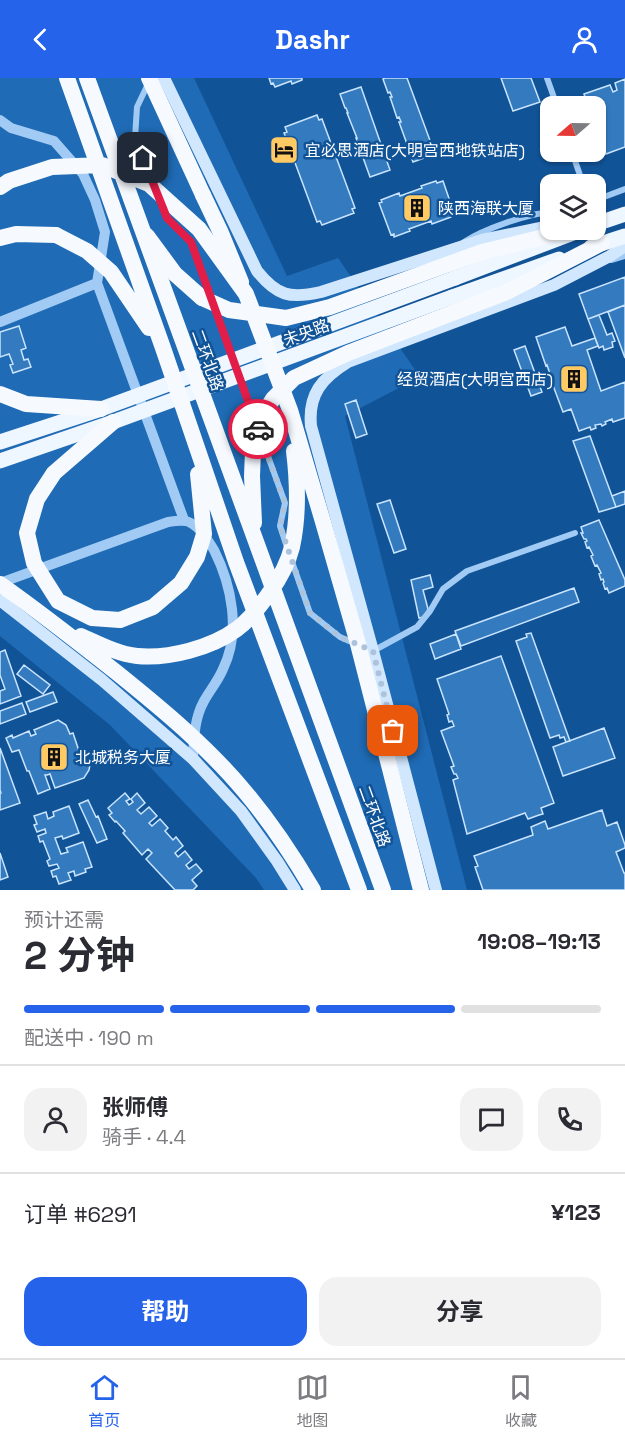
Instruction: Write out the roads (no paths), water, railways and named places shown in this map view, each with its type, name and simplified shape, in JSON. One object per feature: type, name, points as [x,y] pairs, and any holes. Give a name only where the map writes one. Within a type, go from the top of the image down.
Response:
[{"type":"highway","points":[[67,78],[236,562],[358,890]]},
{"type":"highway","name":"二环北路","points":[[87,78],[383,890]]},
{"type":"highway","points":[[150,78],[221,233],[290,410],[357,640],[422,890]]},
{"type":"highway","points":[[0,187],[9,181],[52,167],[102,165],[148,184],[199,229],[246,294]]},
{"type":"highway","points":[[142,230],[175,274],[202,298],[229,310],[286,318],[330,306],[482,252],[540,238]]},
{"type":"highway","points":[[0,238],[16,234],[56,235],[87,251],[111,272],[163,348]]},
{"type":"highway","points":[[255,539],[253,450],[260,420],[273,399],[294,378],[348,353],[507,292],[602,243]]},
{"type":"highway","points":[[0,394],[26,404],[101,409]]},
{"type":"highway","points":[[54,622],[114,650],[134,656],[151,657],[189,651],[218,640],[237,629],[261,605],[275,585],[291,549],[298,503],[290,410]]},
{"type":"highway","points":[[113,422],[54,473],[37,499],[27,533],[34,563],[58,601],[92,618],[120,620],[153,607],[181,583],[197,557],[204,534],[195,445]]},
{"type":"highway","points":[[0,584],[54,622],[163,709],[220,764],[264,817],[313,890]]},
{"type":"main road","points":[[164,78],[257,271],[265,282],[287,295],[304,296],[321,292],[482,240],[540,228]]},
{"type":"main road","name":"未央路","points":[[606,219],[625,213]]},
{"type":"main road","name":"未央路","points":[[0,461],[625,236]]},
{"type":"main road","name":"未央路","points":[[0,442],[101,409],[455,278],[550,240]]},
{"type":"main road","points":[[436,890],[311,426],[311,407],[318,387],[327,377],[348,362],[554,285],[625,246]]},
{"type":"main road","points":[[0,600],[102,680],[193,759],[242,811],[295,890]]},
{"type":"street","points":[[150,78],[136,107],[135,138],[167,218],[191,242],[285,503],[280,526],[310,613],[340,637],[373,651],[417,627],[443,589],[467,571],[575,533]]},
{"type":"street","points":[[547,78],[553,96]]},
{"type":"street","points":[[0,120],[11,128],[54,141],[82,174],[95,200],[105,232],[97,283],[184,520]]},
{"type":"street","points":[[606,196],[625,189]]},
{"type":"street","points":[[450,250],[472,237],[540,213]]},
{"type":"street","points":[[588,268],[625,256]]},
{"type":"street","points":[[0,322],[97,283]]},
{"type":"street","points":[[0,584],[168,522],[184,520],[201,531],[219,560],[231,600],[232,637],[224,669],[203,702],[195,728],[193,759]]},
{"type":"place","name":"宜必思酒店(大明宫西地铁站店)","points":[[284,150]]},
{"type":"place","name":"陕西海联大厦","points":[[417,208]]},
{"type":"place","name":"经贸酒店(大明宫西店)","points":[[574,379]]},
{"type":"place","name":"北城税务大厦","points":[[54,757]]}]
